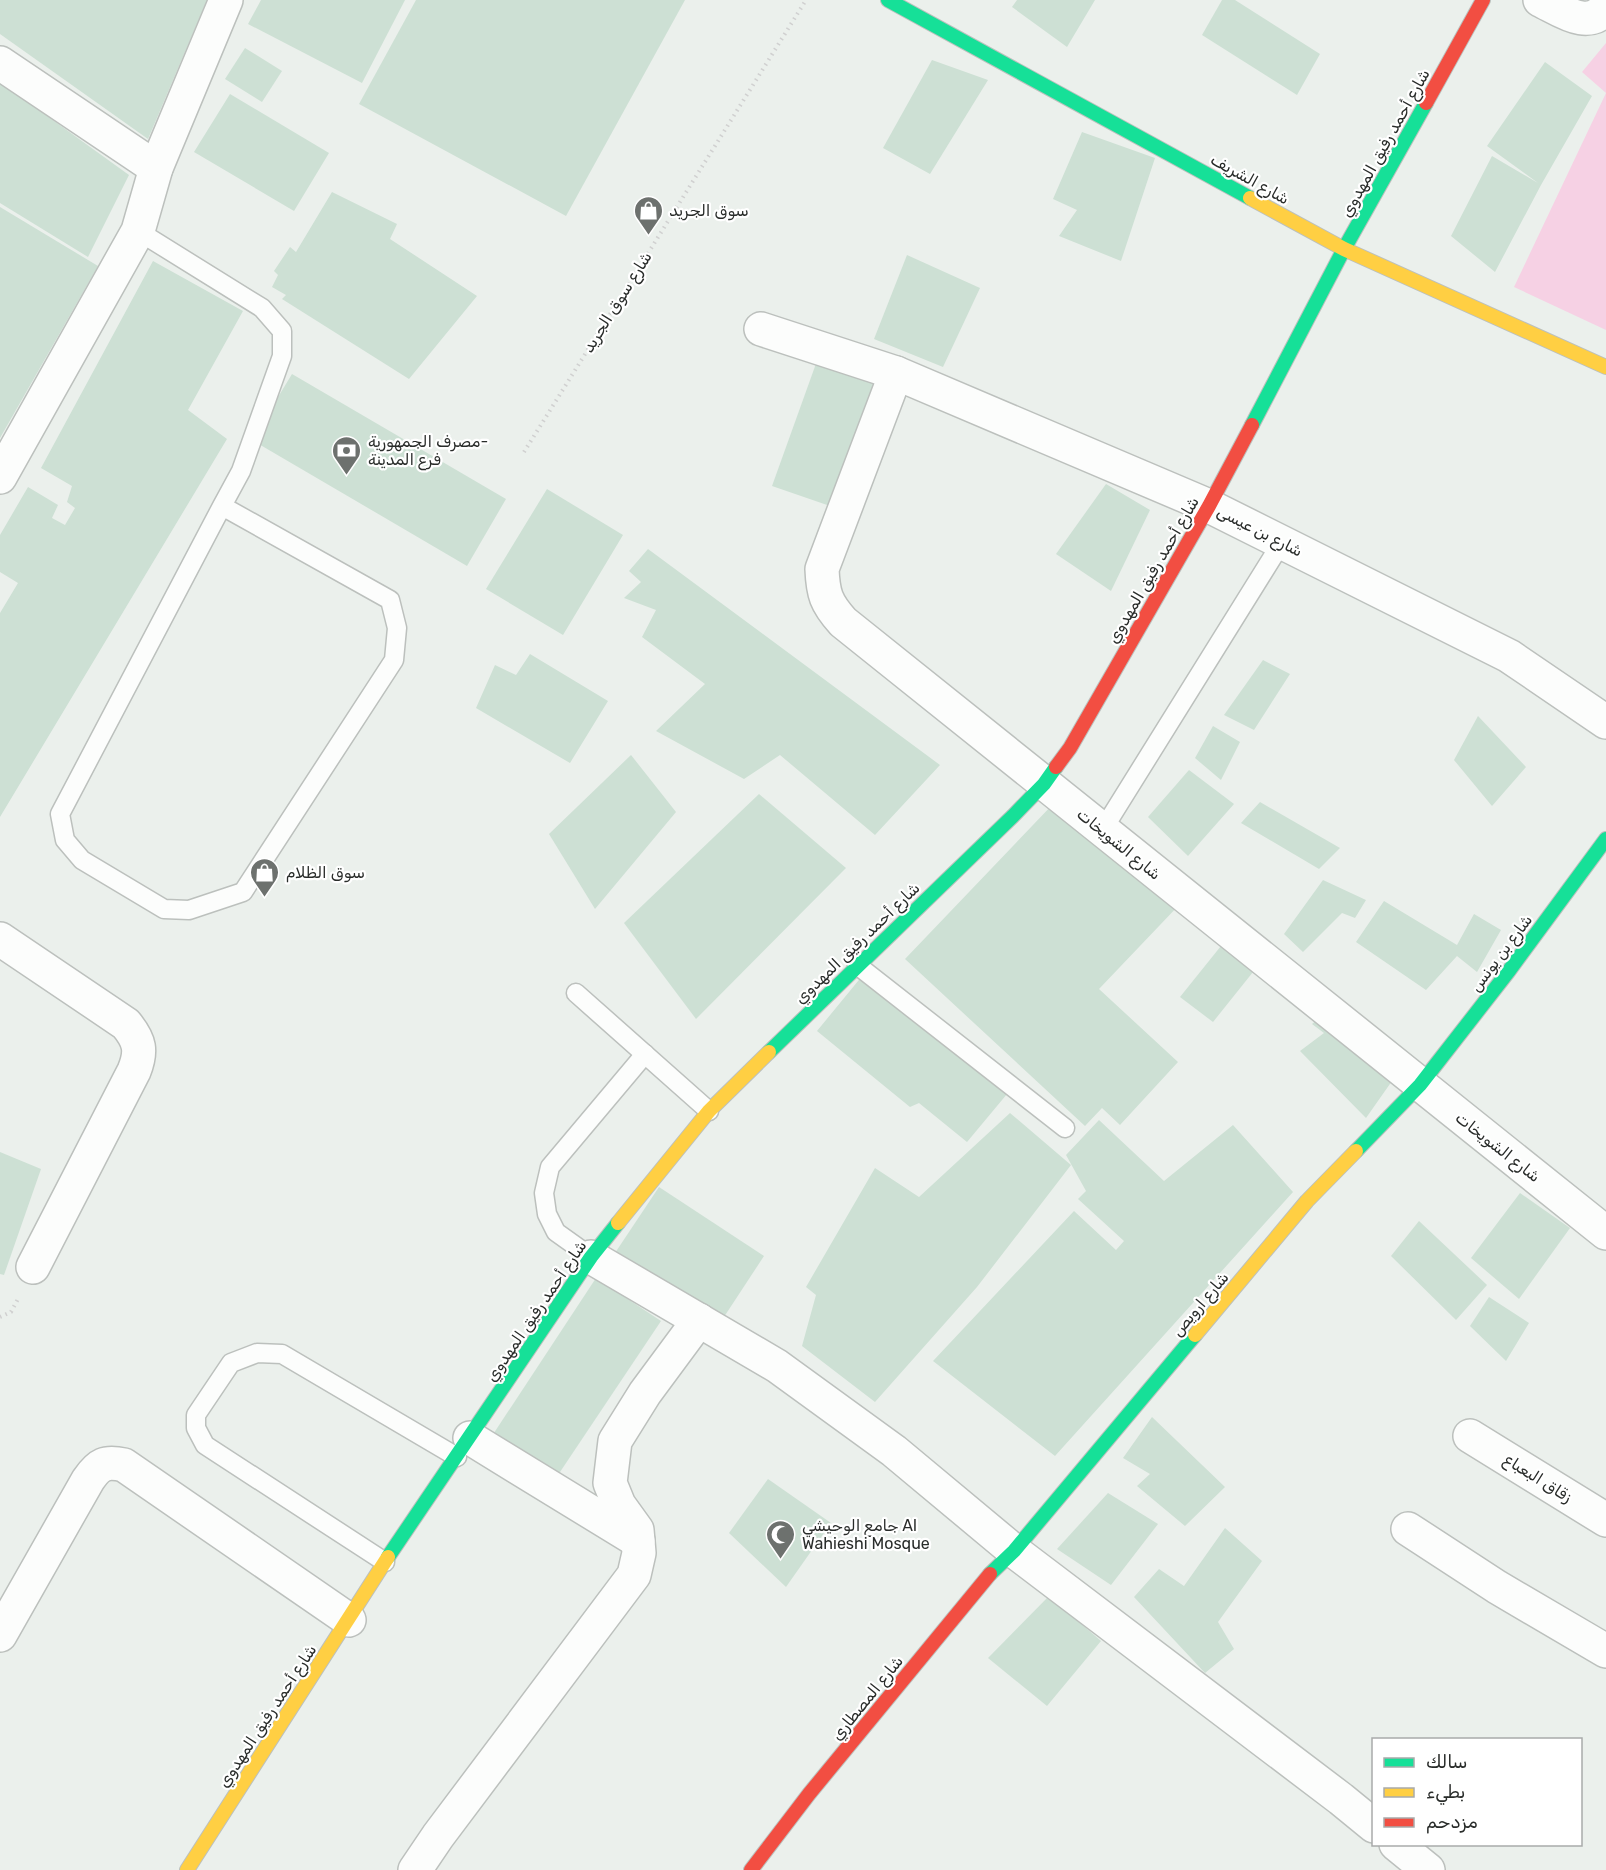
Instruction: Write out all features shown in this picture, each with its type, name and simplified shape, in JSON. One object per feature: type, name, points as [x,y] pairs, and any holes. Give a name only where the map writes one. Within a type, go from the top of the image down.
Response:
[{"type":"street","points":[[0,477],[138,231],[156,168],[226,0]]},
{"type":"street","name":"شارع الشريف","points":[[888,0],[1344,249],[1606,367]]},
{"type":"street","name":"شارع أحمد رفيق المهدوي","points":[[187,1870],[385,1562],[591,1257],[709,1111],[1013,816],[1044,784],[1070,748],[1209,506],[1344,249],[1483,0]]},
{"type":"street","points":[[1540,0],[1580,19],[1593,17],[1606,6]]},
{"type":"street","points":[[0,63],[156,168]]},
{"type":"street","name":"شارع بن عيسى","points":[[761,329],[896,373],[1209,506],[1509,656],[1606,722]]},
{"type":"street","name":"شارع الشويخات","points":[[896,373],[822,569],[823,591],[829,606],[843,622],[1606,1233]]},
{"type":"street","name":"شارع بن يونس","points":[[1420,1085],[1508,972],[1606,839]]},
{"type":"street","points":[[0,939],[126,1024],[134,1034],[139,1046],[139,1059],[134,1071],[33,1267]]},
{"type":"street","name":"شارع ارويص","points":[[1014,1551],[1307,1202],[1420,1085]]},
{"type":"street","points":[[591,1257],[777,1366],[894,1451],[1014,1551],[1372,1824]]},
{"type":"street","points":[[415,1870],[634,1575],[639,1553],[637,1530],[619,1504],[610,1483],[615,1441],[645,1393],[699,1320]]},
{"type":"street","name":"زقاق البعباع","points":[[1470,1436],[1606,1520]]},
{"type":"street","points":[[463,1447],[638,1540]]},
{"type":"street","points":[[0,1635],[88,1480],[96,1469],[112,1463],[124,1465],[349,1620]]},
{"type":"street","points":[[1408,1529],[1497,1587],[1606,1651]]},
{"type":"street","name":"شارع المصطاري","points":[[751,1870],[832,1766],[991,1573],[1014,1551]]},
{"type":"street","points":[[1397,1846],[1428,1870]]},
{"type":"lane","points":[[138,231],[262,308],[282,331],[282,356],[241,471],[222,506],[60,813],[65,840],[82,860],[164,909],[189,910],[243,892],[394,660],[397,628],[390,600],[222,506]]},
{"type":"lane","points":[[1102,831],[1282,542]]},
{"type":"lane","points":[[857,965],[1065,1128]]},
{"type":"lane","points":[[576,993],[709,1111]]},
{"type":"lane","points":[[591,1257],[556,1232],[547,1214],[544,1193],[550,1167],[645,1054]]},
{"type":"lane","points":[[385,1562],[205,1445],[196,1428],[196,1415],[231,1363],[257,1353],[282,1354],[463,1447]]},
{"type":"path","name":"شارع سوق الجريد","points":[[524,452],[806,0]]},
{"type":"path","points":[[0,1317],[6,1315],[14,1307]]},
{"type":"shaded area","points":[[1606,43],[1606,93],[1582,72]]},
{"type":"shaded area","points":[[1606,93],[1606,330],[1514,287]]},
{"type":"building","points":[[0,0],[207,0],[148,139],[0,34]]},
{"type":"building","points":[[261,0],[405,0],[362,83],[248,24]]},
{"type":"building","points":[[416,0],[685,0],[566,216],[359,104]]},
{"type":"building","points":[[1017,0],[1095,0],[1067,47],[1012,7]]},
{"type":"building","points":[[1222,0],[1235,0],[1320,54],[1297,95],[1202,35]]},
{"type":"building","points":[[245,48],[282,71],[262,102],[225,79]]},
{"type":"building","points":[[932,60],[988,80],[930,174],[883,148]]},
{"type":"building","points":[[1545,62],[1592,96],[1495,272],[1451,236],[1492,156],[1538,183],[1487,146]]},
{"type":"building","points":[[0,82],[129,175],[88,257],[0,203]]},
{"type":"building","points":[[230,94],[329,153],[294,211],[194,152]]},
{"type":"building","points":[[1082,132],[1155,158],[1121,261],[1059,236],[1077,210],[1053,199]]},
{"type":"building","points":[[332,192],[397,224],[390,239],[477,296],[409,379],[282,299],[286,295],[272,287],[278,275],[274,271],[290,247],[296,252]]},
{"type":"building","points":[[0,207],[98,266],[0,438]]},
{"type":"building","points":[[907,255],[980,288],[943,367],[874,339]]},
{"type":"building","points":[[153,261],[243,311],[188,410],[227,439],[0,817],[0,613],[18,583],[0,572],[0,535],[28,487],[58,505],[52,518],[65,525],[75,508],[67,502],[72,486],[41,468]]},
{"type":"building","points":[[818,358],[876,378],[830,506],[772,486]]},
{"type":"building","points":[[292,374],[506,499],[467,566],[252,440]]},
{"type":"building","points":[[1106,484],[1150,510],[1111,591],[1056,554]]},
{"type":"building","points":[[547,489],[623,535],[563,635],[486,589]]},
{"type":"building","points":[[648,549],[940,765],[875,835],[780,755],[744,779],[656,731],[705,684],[642,637],[656,610],[624,598],[641,582],[629,571]]},
{"type":"building","points":[[530,654],[608,701],[570,763],[476,708],[495,665],[516,675]]},
{"type":"building","points":[[1263,660],[1290,674],[1254,730],[1224,715]]},
{"type":"building","points":[[1478,716],[1526,767],[1492,806],[1454,760]]},
{"type":"building","points":[[1213,726],[1240,742],[1221,780],[1195,758]]},
{"type":"building","points":[[631,755],[676,812],[595,909],[549,834]]},
{"type":"building","points":[[1189,770],[1234,804],[1188,856],[1148,817]]},
{"type":"building","points":[[759,794],[846,868],[696,1019],[624,923]]},
{"type":"building","points":[[1260,802],[1340,848],[1319,869],[1241,823]]},
{"type":"building","points":[[1054,803],[1180,904],[1099,989],[1178,1062],[1120,1125],[1102,1108],[1085,1126],[905,959]]},
{"type":"building","points":[[1323,880],[1366,900],[1355,918],[1342,913],[1303,952],[1284,934]]},
{"type":"building","points":[[1384,901],[1457,945],[1474,914],[1501,930],[1477,972],[1457,956],[1426,990],[1356,942]]},
{"type":"building","points":[[1229,936],[1261,962],[1213,1022],[1180,997]]},
{"type":"building","points":[[863,975],[1007,1094],[967,1142],[919,1103],[910,1107],[817,1031]]},
{"type":"building","points":[[1323,1015],[1392,1081],[1366,1118],[1300,1051],[1324,1033],[1312,1024]]},
{"type":"building","points":[[1010,1113],[1071,1165],[977,1287],[875,1402],[802,1346],[816,1295],[806,1287],[875,1168],[919,1197]]},
{"type":"building","points":[[1099,1120],[1164,1181],[1233,1125],[1293,1192],[1055,1456],[933,1361],[1074,1211],[1116,1250],[1124,1241],[1078,1199],[1086,1191],[1066,1155]]},
{"type":"building","points":[[0,1152],[41,1169],[4,1275],[0,1274]]},
{"type":"building","points":[[659,1187],[764,1256],[720,1323],[615,1253]]},
{"type":"building","points":[[1520,1193],[1570,1228],[1519,1299],[1471,1258]]},
{"type":"building","points":[[1419,1221],[1487,1285],[1456,1320],[1391,1256]]},
{"type":"building","points":[[596,1278],[661,1321],[554,1481],[490,1439]]},
{"type":"building","points":[[1489,1297],[1529,1323],[1506,1361],[1470,1326]]},
{"type":"building","points":[[1152,1417],[1225,1487],[1185,1526],[1137,1486],[1150,1474],[1123,1458]]},
{"type":"building","name":"جامع الوحيشي Al Wahieshi Mosque","points":[[768,1479],[831,1523],[786,1587],[729,1533]]},
{"type":"building","points":[[1108,1493],[1158,1524],[1111,1585],[1057,1549]]},
{"type":"building","points":[[1225,1528],[1262,1561],[1218,1622],[1234,1649],[1205,1673],[1134,1597],[1159,1569],[1184,1586]]},
{"type":"building","points":[[1049,1596],[1101,1641],[1047,1706],[988,1658]]},
{"type":"traffic: fast","points":[[888,0],[1250,198]]},
{"type":"traffic: fast","points":[[1252,425],[1344,249],[1426,103]]},
{"type":"traffic: fast","points":[[769,1052],[1013,816],[1044,784],[1056,767]]},
{"type":"traffic: fast","points":[[1356,1151],[1420,1085],[1508,972],[1606,839]]},
{"type":"traffic: fast","points":[[388,1557],[591,1257],[618,1223]]},
{"type":"traffic: fast","points":[[990,1574],[1014,1551],[1195,1335]]},
{"type":"traffic: slow","points":[[1250,198],[1344,249],[1606,367]]},
{"type":"traffic: slow","points":[[618,1223],[709,1111],[769,1052]]},
{"type":"traffic: slow","points":[[1195,1335],[1307,1201],[1356,1151]]},
{"type":"traffic: slow","points":[[187,1870],[388,1557]]},
{"type":"traffic: jam","points":[[1426,103],[1483,0]]},
{"type":"traffic: jam","points":[[1056,767],[1070,748],[1209,506],[1252,425]]},
{"type":"traffic: jam","points":[[751,1870],[809,1794],[990,1574]]},
{"type":"place","name":"سوق الجريد","points":[[648,236]]},
{"type":"place","name":"مصرف الجمهورية- فرع المدينة","points":[[347,476]]},
{"type":"place","name":"سوق الظلام","points":[[265,898]]},
{"type":"place","name":"جامع الوحيشي Al Wahieshi Mosque","points":[[781,1560]]}]
